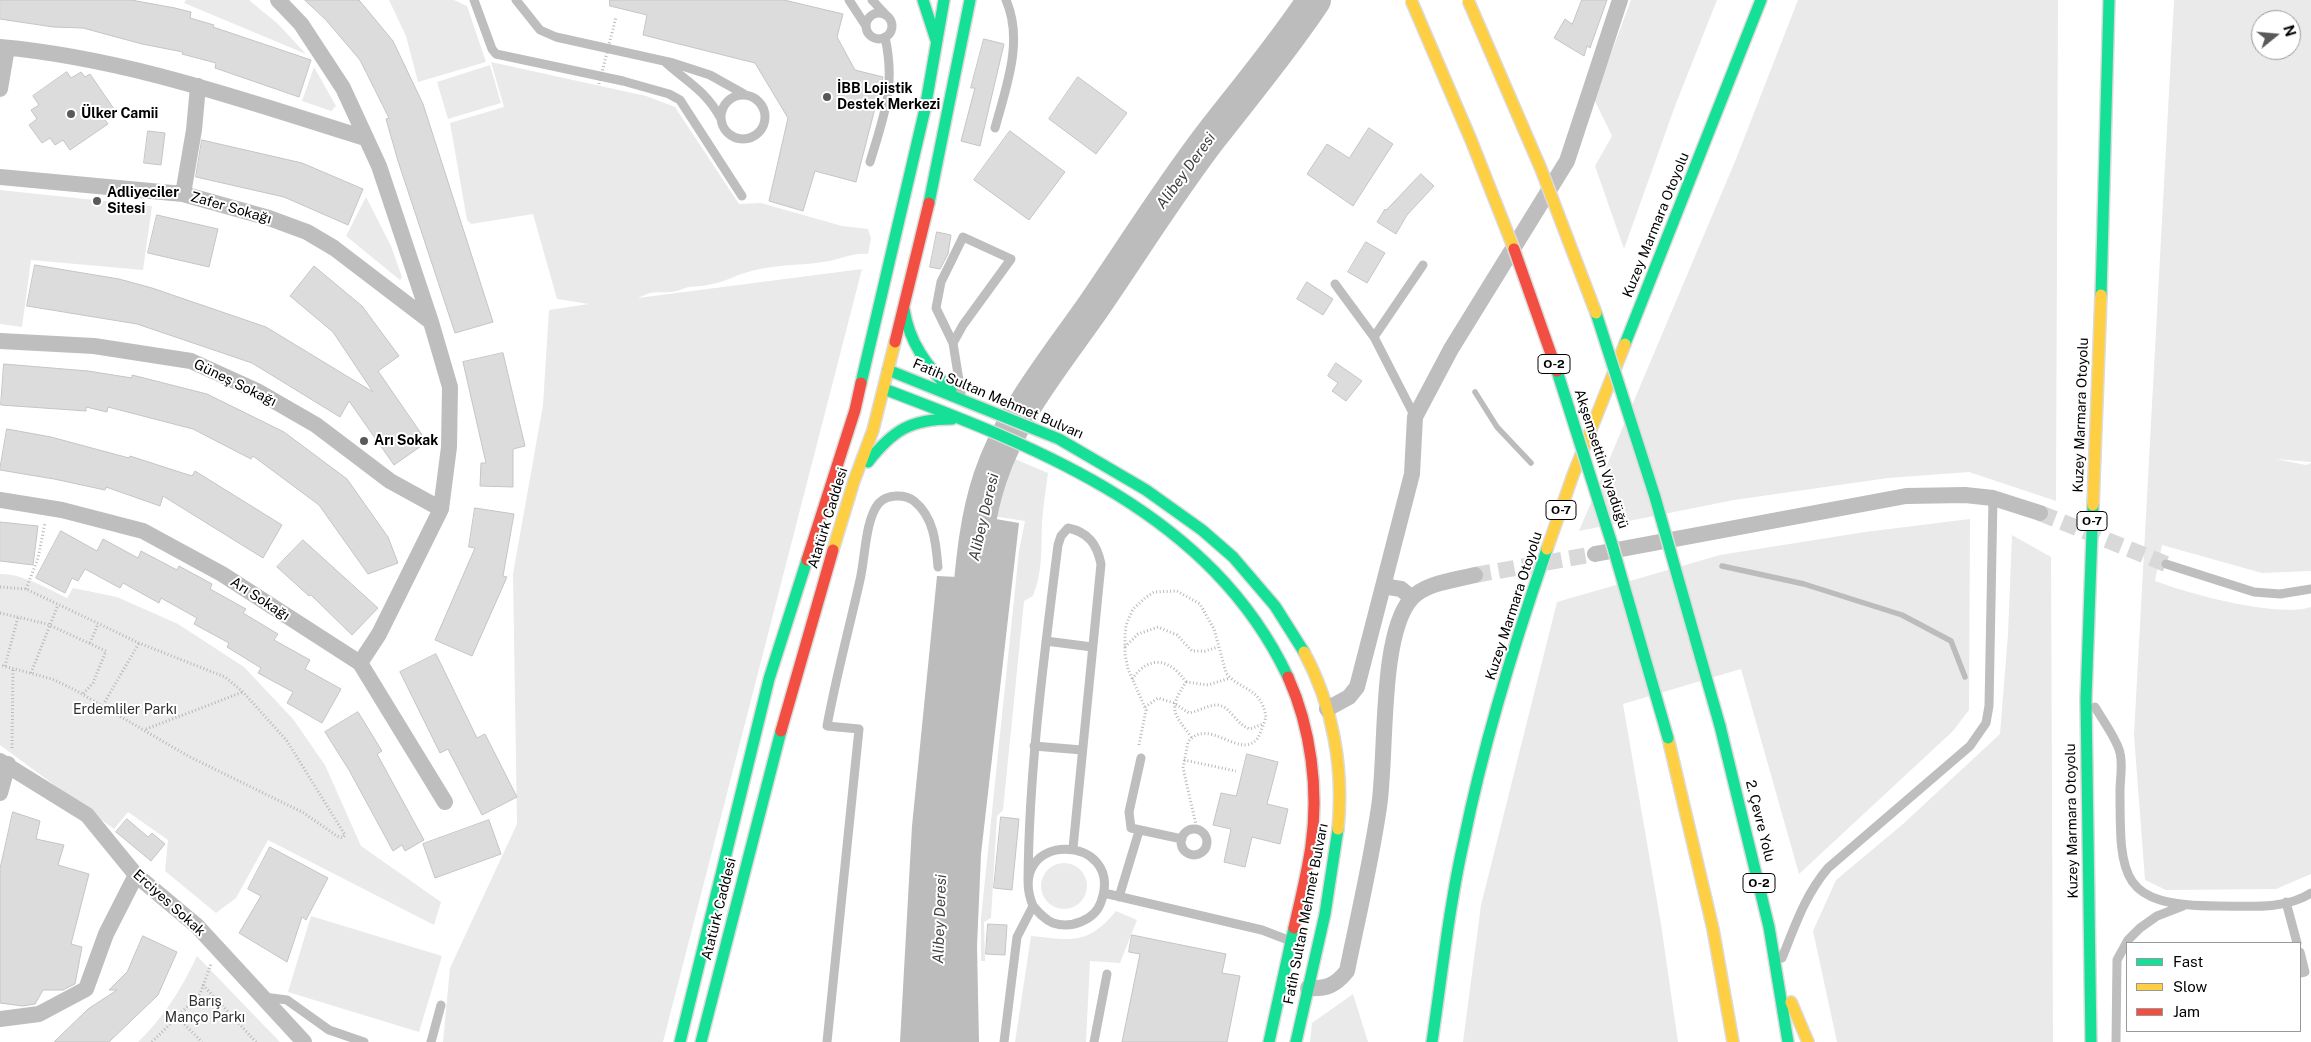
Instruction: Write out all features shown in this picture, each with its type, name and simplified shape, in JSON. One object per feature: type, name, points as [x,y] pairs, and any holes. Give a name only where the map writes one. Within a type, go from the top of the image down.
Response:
[{"type":"main road","points":[[923,0],[937,46]]},
{"type":"main road","name":"Atatürk Caddesi","points":[[680,1042],[769,679],[862,384],[905,204],[937,46],[944,0]]},
{"type":"main road","name":"Atatürk Caddesi","points":[[701,1042],[790,695],[854,481],[873,430],[884,389],[929,201],[970,0]]},
{"type":"main road","name":"Akşemsettin Viyadüğü","points":[[1411,0],[1505,225],[1537,312],[1610,540],[1668,738],[1700,872],[1725,992]]},
{"type":"main road","name":"2. Çevre Yolu","points":[[1468,0],[1573,252],[1640,446],[1720,726],[1747,828],[1777,973],[1788,1042]]},
{"type":"main road","name":"Kuzey Marmara Otoyolu","points":[[1432,1042],[1463,842],[1481,762],[1522,622],[1573,475],[1761,0]]},
{"type":"main road","name":"Kuzey Marmara Otoyolu","points":[[2091,1042],[2087,692],[2107,119],[2109,0]]},
{"type":"main road","points":[[881,302],[884,322],[876,373],[884,389]]},
{"type":"main road","points":[[904,307],[905,323],[918,352],[940,381],[961,398]]},
{"type":"main road","points":[[862,384],[876,373],[888,370]]},
{"type":"main road","name":"Fatih Sultan Mehmet Bulvarı","points":[[888,370],[1059,439],[1119,472],[1169,506],[1233,557],[1271,601],[1290,627],[1307,657],[1327,709],[1335,738],[1340,782],[1340,820],[1336,853],[1304,944],[1294,985],[1269,1042]]},
{"type":"main road","name":"Fatih Sultan Mehmet Bulvarı","points":[[884,389],[1058,460],[1097,481],[1139,509],[1208,564],[1234,590],[1264,630],[1284,666],[1300,710],[1310,746],[1313,824],[1304,944],[1294,985],[1296,1042]]},
{"type":"main road","points":[[854,481],[882,443],[902,427],[927,419],[962,420]]},
{"type":"main road","points":[[1777,973],[1808,1042]]},
{"type":"main road","points":[[1723,1042],[1725,992]]},
{"type":"main road","name":"O-2","points":[[1725,992],[1733,1042]]},
{"type":"street","points":[[278,0],[301,24],[318,47],[343,88],[366,138],[390,196],[450,387],[449,447],[441,509],[379,634],[360,663]]},
{"type":"street","points":[[1327,709],[1349,698],[1357,687],[1412,474],[1415,417],[1450,349],[1567,162],[1620,0]]},
{"type":"street","points":[[0,89],[4,48],[113,65],[198,86],[366,138]]},
{"type":"street","points":[[183,194],[194,130],[198,86]]},
{"type":"street","name":"Zafer Sokağı","points":[[0,177],[183,194],[270,218],[307,232],[334,248],[431,322]]},
{"type":"street","name":"Güneş Sokağı","points":[[0,341],[94,346],[191,361],[257,391],[316,425],[390,481],[441,509]]},
{"type":"street","points":[[1595,554],[1906,496],[1965,495],[1993,498],[2040,513]]},
{"type":"street","name":"Arı Sokağı","points":[[0,500],[48,508],[142,531],[222,574],[360,663],[445,802]]},
{"type":"street","points":[[1294,985],[1327,989],[1341,979],[1347,971],[1380,806],[1390,656],[1400,616],[1412,598],[1420,592],[1438,584],[1475,575]]},
{"type":"street","points":[[1383,586],[1402,589],[1412,598]]},
{"type":"street","points":[[0,793],[7,759]]},
{"type":"street","name":"Erciyes Sokak","points":[[7,759],[87,815],[136,875],[197,926],[304,1042]]},
{"type":"street","points":[[0,1019],[39,1014],[86,989],[106,934],[136,875]]},
{"type":"lane","points":[[474,0],[492,49],[496,54],[623,81],[669,94],[680,100],[742,196]]},
{"type":"lane","points":[[516,0],[540,30],[556,37],[664,61],[710,75],[751,96],[762,105],[764,120],[758,132],[745,139],[731,136],[726,131],[712,101],[702,90],[684,79],[664,61]]},
{"type":"lane","points":[[849,0],[872,37],[885,37]]},
{"type":"lane","points":[[870,162],[890,87],[890,62],[885,37],[892,26],[886,15],[872,0]]},
{"type":"lane","points":[[995,128],[1014,56],[1011,11],[1006,0]]},
{"type":"lane","points":[[866,26],[868,19],[874,14],[886,15]]},
{"type":"lane","points":[[720,117],[725,104],[737,95],[744,94]]},
{"type":"lane","points":[[953,343],[962,325],[1011,259],[963,237],[941,282],[936,308],[953,343],[961,382],[961,398]]},
{"type":"lane","points":[[1374,337],[1423,266]]},
{"type":"lane","points":[[1336,284],[1374,337],[1415,417]]},
{"type":"lane","points":[[828,1042],[859,729],[827,726],[840,658],[860,579],[870,521],[879,502],[892,496],[908,496],[923,508],[935,535],[938,567]]},
{"type":"lane","points":[[1777,973],[1799,914],[1814,885],[1828,868],[1970,746],[1986,723],[1989,706],[1993,498]]},
{"type":"lane","points":[[1028,880],[1032,869],[1039,859],[1049,852],[1060,848],[1073,848],[1084,852],[1098,864],[1105,881],[1104,893],[1100,906],[1091,916],[1080,923],[1066,925],[1053,923],[1042,916],[1033,906],[1028,894],[1028,880],[1029,807],[1034,746],[1058,545],[1061,536],[1068,528],[1093,540],[1098,550],[1101,564],[1073,848]]},
{"type":"lane","points":[[2166,564],[2254,592],[2280,594],[2311,590]]},
{"type":"lane","points":[[1046,641],[1092,647]]},
{"type":"lane","points":[[2087,692],[2120,752],[2120,841],[2124,866],[2131,881],[2146,895],[2161,902],[2183,906],[2254,906],[2286,902],[2311,893]]},
{"type":"lane","points":[[1034,746],[1082,750]]},
{"type":"lane","points":[[1141,758],[1129,812],[1131,828],[1182,839]]},
{"type":"lane","points":[[1197,829],[1204,834],[1207,842],[1201,853],[1192,854],[1185,851],[1182,839],[1189,830],[1197,829]]},
{"type":"lane","points":[[1119,897],[1139,831]]},
{"type":"lane","points":[[1104,893],[1262,930],[1304,944]]},
{"type":"lane","points":[[2286,902],[2297,942]]},
{"type":"lane","points":[[1004,1042],[1017,936],[1033,906]]},
{"type":"lane","points":[[2127,942],[2140,928],[2157,916],[2183,906]]},
{"type":"lane","points":[[2116,1042],[2117,960],[2126,944]]},
{"type":"lane","points":[[2301,956],[2305,972],[2301,973]]},
{"type":"lane","points":[[1094,1042],[1107,974]]},
{"type":"lane","points":[[261,996],[287,1000],[329,1030],[364,1042]]},
{"type":"lane","points":[[431,1042],[440,1005]]},
{"type":"path","points":[[599,84],[616,18]]},
{"type":"path","points":[[26,589],[38,558],[48,508]]},
{"type":"path","points":[[0,586],[26,589],[139,643],[225,677],[243,692],[287,741],[344,831],[344,838],[337,836],[304,813],[188,756],[146,730],[52,678],[0,665]]},
{"type":"path","points":[[1141,758],[1139,748],[1145,721],[1145,707],[1132,679],[1125,648],[1126,625],[1133,609],[1154,592],[1178,591],[1200,604],[1214,629],[1222,663],[1230,678],[1244,685],[1260,699],[1266,717],[1257,739],[1249,743],[1240,745],[1209,734],[1192,738],[1188,742],[1183,773],[1197,829]]},
{"type":"path","points":[[30,673],[58,605]]},
{"type":"path","points":[[0,613],[50,625],[106,651],[94,683],[83,694]]},
{"type":"path","points":[[5,666],[18,617]]},
{"type":"path","points":[[90,643],[98,624]]},
{"type":"path","points":[[1125,648],[1138,634],[1158,626],[1177,635],[1192,651],[1205,651],[1218,647]]},
{"type":"path","points":[[103,706],[139,643]]},
{"type":"path","points":[[1132,679],[1139,670],[1154,662],[1167,663],[1186,682],[1208,685],[1230,678]]},
{"type":"path","points":[[7,759],[13,668]]},
{"type":"path","points":[[1186,682],[1174,703],[1179,720],[1192,738]]},
{"type":"path","points":[[146,730],[243,692]]},
{"type":"path","points":[[1145,707],[1158,698],[1174,703],[1189,713],[1215,705],[1228,709],[1242,727],[1250,729],[1263,724]]},
{"type":"path","points":[[1184,760],[1236,772]]},
{"type":"path","points":[[152,1042],[200,994],[216,948]]},
{"type":"path","points":[[203,984],[256,1042]]},
{"type":"path","points":[[177,1017],[202,1042]]},
{"type":"green space","points":[[186,0],[249,0],[278,24],[306,54],[184,3]]},
{"type":"green space","points":[[389,0],[454,0],[467,6],[486,62],[418,82],[406,36]]},
{"type":"green space","points":[[1631,0],[1717,0],[1675,106],[1624,249],[1595,166],[1612,136],[1594,99]]},
{"type":"green space","points":[[1798,0],[2058,0],[2056,501],[1969,472],[1888,478],[1734,500],[1579,531],[1736,159]]},
{"type":"green space","points":[[2174,0],[2311,0],[2311,462],[2276,459],[2306,465],[2311,463],[2311,571],[2262,573],[2162,545],[2155,581],[2211,598],[2256,607],[2296,610],[2311,607],[2311,874],[2276,889],[2166,890],[2145,880],[2134,735]]},
{"type":"green space","points":[[491,62],[646,96],[675,107],[739,204],[761,203],[842,226],[868,229],[871,238],[868,254],[857,254],[823,262],[757,269],[717,283],[689,287],[673,292],[651,293],[638,298],[862,269],[663,1042],[443,1042],[450,968],[517,824],[513,574],[543,405],[549,310],[589,304],[557,299],[533,214],[471,224],[467,220],[450,123],[504,107]]},
{"type":"green space","points":[[490,65],[501,103],[448,119],[437,82]]},
{"type":"green space","points":[[314,67],[336,106],[331,111],[302,101]]},
{"type":"green space","points":[[0,190],[152,206],[143,270],[31,260],[22,327],[0,324]]},
{"type":"green space","points":[[366,197],[391,246],[402,277],[400,280],[346,236]]},
{"type":"green space","points":[[1003,454],[1048,473],[1042,517],[1041,560],[1038,578],[1033,596],[1024,601],[1003,810],[997,816],[991,918],[984,922],[985,961],[981,961],[981,918],[1019,551],[1025,521],[986,515]]},
{"type":"green space","points":[[1970,519],[1969,710],[1953,731],[1799,874],[1741,669],[1623,704],[1661,924],[1678,1042],[1463,1042],[1481,905],[1557,602],[1720,555],[1865,532]]},
{"type":"green space","points":[[2012,535],[2051,557],[2053,1042],[1837,1042],[1813,931],[1836,880],[1903,824],[2000,734],[2008,634]]},
{"type":"green space","name":"Erdemliler Parkı","points":[[0,574],[26,579],[67,598],[73,588],[117,597],[178,624],[244,667],[293,719],[325,765],[361,846],[441,902],[434,925],[268,840],[236,898],[216,913],[165,871],[168,840],[128,812],[114,829],[0,745]]},
{"type":"green space","points":[[1059,863],[1069,863],[1083,873],[1087,886],[1083,899],[1077,905],[1069,909],[1059,909],[1045,899],[1041,891],[1041,881],[1051,867]]},
{"type":"green space","points":[[1116,911],[1137,920],[1120,963],[1090,961],[1086,1042],[1015,1042],[1031,936],[1057,939],[1078,938],[1096,930]]},
{"type":"green space","points":[[311,916],[442,956],[419,1032],[288,992]]},
{"type":"green space","name":"Barış Manço Parkı","points":[[197,956],[280,1042],[138,1042],[172,1002]]},
{"type":"green space","points":[[1353,994],[1368,1042],[1310,1042],[1312,1023]]},
{"type":"water","points":[[984,517],[1019,523],[981,854],[977,946],[979,1042],[900,1042],[912,826],[937,576],[978,578]]},
{"type":"building","points":[[0,0],[131,0],[175,8],[191,12],[190,18],[214,25],[213,27],[311,60],[299,97],[215,68],[216,63],[182,54],[183,52],[142,44],[83,28],[53,27],[0,19]]},
{"type":"building","points":[[305,0],[359,0],[393,41],[423,104],[493,322],[455,333],[398,161],[386,119],[389,118],[360,60],[326,20]]},
{"type":"building","name":"İBB Lojistik Destek Merkezi","points":[[610,0],[784,0],[843,14],[837,37],[855,70],[883,77],[856,182],[815,171],[803,211],[769,201],[788,118],[755,63],[643,35],[647,15],[610,6]]},
{"type":"building","points":[[1582,0],[1607,0],[1590,48],[1587,46],[1584,56],[1554,38],[1565,19],[1572,24]]},
{"type":"building","points":[[984,39],[1004,44],[980,146],[961,141],[975,88],[971,88]]},
{"type":"building","name":"Ülker Camii","points":[[67,72],[71,78],[81,72],[85,77],[90,74],[114,109],[103,117],[108,124],[70,150],[63,140],[55,145],[50,138],[42,143],[29,125],[37,119],[31,110],[39,105],[33,96]]},
{"type":"building","points":[[1078,77],[1127,113],[1096,154],[1049,119]]},
{"type":"building","points":[[1369,128],[1393,144],[1353,206],[1307,174],[1327,144],[1349,158]]},
{"type":"building","points":[[148,131],[165,133],[161,165],[144,163]]},
{"type":"building","points":[[1010,131],[1065,172],[1029,220],[974,180]]},
{"type":"building","points":[[202,140],[302,163],[363,189],[348,225],[284,197],[196,177]]},
{"type":"building","points":[[1421,174],[1434,186],[1407,215],[1396,234],[1377,222],[1385,209]]},
{"type":"building","points":[[157,215],[218,229],[209,267],[148,253]]},
{"type":"building","points":[[937,232],[951,235],[948,254],[940,269],[930,267]]},
{"type":"building","points":[[1366,242],[1385,253],[1367,283],[1348,272]]},
{"type":"building","points":[[35,265],[119,279],[152,288],[266,327],[373,392],[333,332],[290,296],[314,266],[362,306],[399,356],[378,371],[427,442],[394,465],[349,401],[340,417],[252,363],[137,324],[27,306]]},
{"type":"building","points":[[1307,282],[1333,299],[1323,315],[1297,299]]},
{"type":"building","points":[[503,353],[525,446],[513,449],[513,487],[480,486],[481,463],[486,463],[463,362]]},
{"type":"building","points":[[1336,363],[1362,381],[1346,401],[1332,391],[1338,383],[1328,376]]},
{"type":"building","points":[[4,364],[88,371],[132,378],[132,375],[207,394],[284,432],[347,479],[388,537],[398,563],[368,574],[319,505],[253,456],[251,459],[193,429],[108,407],[107,412],[86,407],[86,411],[1,405]]},
{"type":"building","points":[[7,429],[51,437],[129,458],[130,456],[192,476],[195,471],[282,525],[263,558],[163,496],[160,506],[106,487],[105,490],[0,470]]},
{"type":"building","points":[[475,508],[514,514],[503,576],[507,577],[472,656],[435,640],[475,548],[469,547]]},
{"type":"building","points":[[0,522],[38,526],[33,565],[0,561]]},
{"type":"building","points":[[61,531],[97,551],[103,539],[138,558],[141,551],[177,570],[179,566],[212,584],[210,589],[246,609],[243,613],[278,634],[274,640],[310,660],[305,669],[341,689],[322,723],[287,703],[293,692],[258,673],[261,668],[227,647],[229,643],[194,624],[197,618],[161,598],[159,603],[123,583],[120,588],[85,569],[78,581],[72,578],[65,593],[36,578]]},
{"type":"building","points":[[303,540],[378,608],[352,635],[311,595],[309,596],[277,567]]},
{"type":"building","points":[[436,654],[477,738],[485,734],[517,797],[482,815],[448,749],[440,753],[400,672]]},
{"type":"building","points":[[358,712],[382,751],[377,754],[424,840],[405,851],[402,845],[393,851],[349,770],[325,732]]},
{"type":"building","points":[[1247,754],[1278,762],[1267,804],[1288,809],[1280,844],[1252,837],[1245,867],[1224,862],[1231,829],[1213,825],[1221,793],[1236,796]]},
{"type":"building","points":[[13,812],[40,821],[36,839],[64,845],[58,865],[89,874],[71,944],[82,947],[75,984],[63,990],[43,990],[35,1004],[23,1006],[0,1003],[0,869]]},
{"type":"building","points":[[1001,817],[1019,819],[1012,890],[994,888]]},
{"type":"building","points":[[127,819],[148,837],[152,833],[165,844],[151,861],[116,832]]},
{"type":"building","points":[[489,820],[501,854],[435,878],[423,844]]},
{"type":"building","points":[[270,847],[328,878],[306,920],[302,917],[287,962],[239,933],[261,896],[248,889]]},
{"type":"building","points":[[988,924],[1007,925],[1005,955],[986,954]]},
{"type":"building","points":[[1132,935],[1226,954],[1222,973],[1240,976],[1227,1042],[1122,1042],[1140,954],[1129,952]]},
{"type":"building","points":[[143,936],[177,952],[158,995],[109,1042],[54,1042],[88,1009],[117,990],[109,990],[127,972]]},
{"type":"waterway","name":"Alibey Deresi","points":[[967,624],[974,551],[980,514],[990,478],[999,455],[1021,411],[1180,179],[1277,52],[1314,0]]},
{"type":"waterway","points":[[1475,392],[1497,427],[1531,463]]},
{"type":"waterway","points":[[1722,566],[1804,584],[1902,615],[1951,641],[1965,677]]},
{"type":"tunnel","points":[[2040,513],[2166,564]]},
{"type":"tunnel","points":[[1475,575],[1595,554]]},
{"type":"traffic: fast","points":[[923,0],[936,40]]},
{"type":"traffic: fast","points":[[861,383],[925,109],[944,0]]},
{"type":"traffic: fast","points":[[929,203],[970,0]]},
{"type":"traffic: fast","points":[[1625,344],[1761,0]]},
{"type":"traffic: fast","points":[[2101,295],[2109,0]]},
{"type":"traffic: fast","points":[[904,309],[906,321],[920,353],[951,390]]},
{"type":"traffic: fast","points":[[1596,313],[1655,497],[1720,726]]},
{"type":"traffic: fast","points":[[888,370],[1059,439],[1146,490],[1202,530],[1233,557],[1275,606],[1304,652]]},
{"type":"traffic: fast","points":[[1557,371],[1612,544],[1668,738]]},
{"type":"traffic: fast","points":[[884,389],[1003,436],[1061,464],[1116,494],[1168,530],[1215,572],[1255,620],[1288,677]]},
{"type":"traffic: fast","points":[[868,462],[886,442],[904,428],[925,421],[952,419]]},
{"type":"traffic: fast","points":[[2091,1042],[2086,699],[2093,505]]},
{"type":"traffic: fast","points":[[1432,1042],[1454,890],[1472,803],[1501,693],[1547,549]]},
{"type":"traffic: fast","points":[[680,1042],[769,679],[807,560]]},
{"type":"traffic: fast","points":[[1720,726],[1769,927],[1788,1042]]},
{"type":"traffic: fast","points":[[701,1042],[781,731]]},
{"type":"traffic: fast","points":[[1296,1042],[1325,914],[1338,829]]},
{"type":"traffic: fast","points":[[1269,1042],[1294,928]]},
{"type":"traffic: slow","points":[[1411,0],[1471,140],[1514,249]]},
{"type":"traffic: slow","points":[[1468,0],[1541,169],[1596,313]]},
{"type":"traffic: slow","points":[[2093,505],[2101,295]]},
{"type":"traffic: slow","points":[[833,550],[854,481],[873,430],[895,342]]},
{"type":"traffic: slow","points":[[1547,549],[1573,475],[1625,344]]},
{"type":"traffic: slow","points":[[1304,652],[1322,694],[1334,738],[1338,760],[1338,829]]},
{"type":"traffic: slow","points":[[1668,738],[1713,929],[1733,1042]]},
{"type":"traffic: slow","points":[[1791,1002],[1808,1042]]},
{"type":"traffic: jam","points":[[895,342],[929,203]]},
{"type":"traffic: jam","points":[[1514,249],[1557,371]]},
{"type":"traffic: jam","points":[[807,560],[855,410],[861,383]]},
{"type":"traffic: jam","points":[[781,731],[833,550]]},
{"type":"traffic: jam","points":[[1288,677],[1296,697],[1307,738],[1311,760],[1314,803],[1309,856],[1294,928]]},
{"type":"place","name":"İBB Lojistik Destek Merkezi","points":[[827,97]]},
{"type":"place","name":"Ülker Camii","points":[[71,114]]},
{"type":"place","name":"Adliyeciler Sitesi","points":[[97,201]]},
{"type":"place","name":"Arı Sokak","points":[[364,441]]}]
